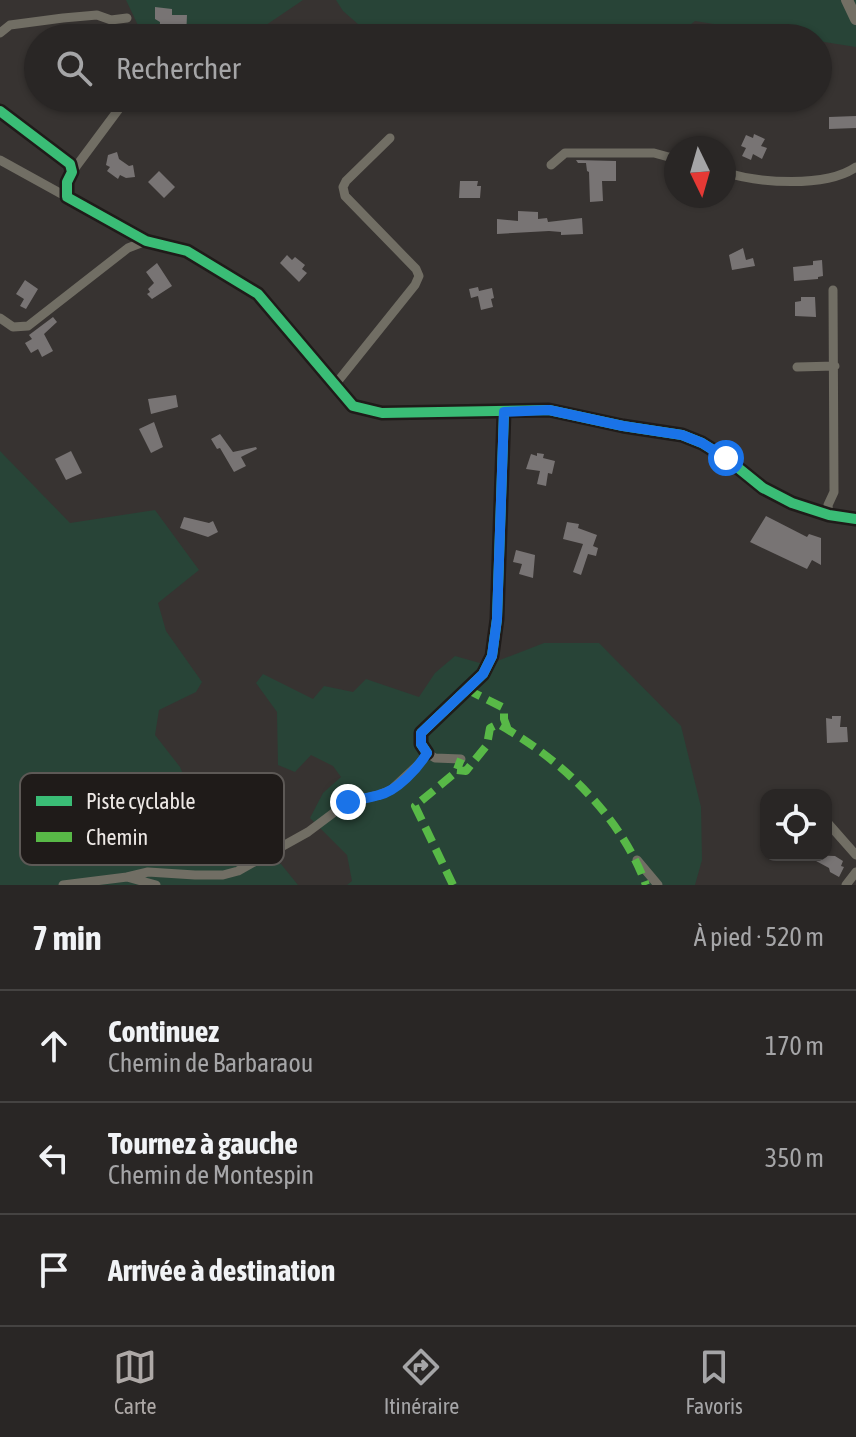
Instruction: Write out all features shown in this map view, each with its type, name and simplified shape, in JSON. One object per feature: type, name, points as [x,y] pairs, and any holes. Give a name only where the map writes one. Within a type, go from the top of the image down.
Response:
[{"type":"main road","points":[[847,0],[856,19]]},
{"type":"street","points":[[0,33],[10,25],[63,18],[97,15],[111,20],[127,18]]},
{"type":"street","points":[[0,111],[70,164],[72,172]]},
{"type":"street","points":[[67,197],[67,182],[72,172],[117,112]]},
{"type":"street","points":[[334,386],[419,276],[416,269],[345,196],[346,181],[390,138]]},
{"type":"street","points":[[551,165],[565,153],[654,153],[664,156]]},
{"type":"street","points":[[0,160],[146,241],[187,251],[258,294],[353,406],[369,412],[549,410],[682,435],[702,443],[763,488],[792,503],[829,515],[856,519]]},
{"type":"street","points":[[736,175],[757,180],[822,179],[848,173],[856,167]]},
{"type":"street","points":[[0,318],[13,327],[28,326],[128,248],[146,241]]},
{"type":"street","points":[[829,515],[828,505],[834,492],[833,290]]},
{"type":"street","points":[[797,367],[835,366]]},
{"type":"street","points":[[461,759],[435,758],[427,753],[421,744],[421,733],[483,674],[492,656],[497,619],[504,412]]},
{"type":"street","points":[[284,845],[348,802],[391,790],[427,753]]},
{"type":"street","points":[[832,828],[856,855]]},
{"type":"street","points":[[637,860],[658,885]]},
{"type":"street","points":[[63,885],[148,872],[209,875],[238,871],[249,865]]},
{"type":"street","points":[[846,885],[856,872]]},
{"type":"street","points":[[127,877],[156,885]]},
{"type":"green space","points":[[126,0],[303,0],[268,24],[137,24]]},
{"type":"green space","points":[[336,0],[856,0],[856,47],[832,43],[832,24],[713,24],[695,21],[691,24],[358,24]]},
{"type":"green space","points":[[0,451],[70,523],[155,510],[199,570],[158,603],[166,631],[202,682],[196,692],[159,710],[155,735],[183,773],[20,773],[20,865],[282,865],[298,885],[0,885]]},
{"type":"green space","points":[[544,643],[599,643],[681,726],[701,807],[702,860],[695,885],[347,885],[352,881],[347,855],[310,818],[323,793],[341,777],[333,766],[311,755],[295,772],[278,765],[277,712],[256,683],[263,674],[313,699],[324,686],[353,692],[366,679],[419,697],[435,673],[455,656],[487,665]]},
{"type":"building","points":[[155,7],[172,9],[172,15],[187,15],[187,24],[160,24],[155,19]]},
{"type":"building","points":[[856,116],[856,128],[829,129],[829,117]]},
{"type":"building","points":[[754,134],[765,139],[761,146],[767,148],[762,159],[753,154],[751,160],[742,156],[746,148],[741,146],[746,135],[753,138]]},
{"type":"building","points":[[117,152],[119,159],[129,166],[133,165],[135,177],[120,175],[118,179],[107,171],[110,167],[106,165],[108,155]]},
{"type":"building","points":[[576,160],[616,161],[616,181],[602,181],[603,201],[590,202],[586,163]]},
{"type":"building","points":[[159,171],[175,187],[164,198],[148,182]]},
{"type":"building","points":[[460,181],[478,181],[480,198],[459,198]]},
{"type":"building","points":[[518,211],[538,212],[538,219],[547,218],[548,222],[582,218],[583,234],[561,235],[561,232],[549,231],[497,234],[497,219],[518,221]]},
{"type":"building","points":[[743,248],[746,260],[753,258],[755,266],[732,270],[729,255]]},
{"type":"building","points":[[287,255],[305,265],[302,269],[307,273],[299,282],[280,263]]},
{"type":"building","points":[[822,260],[823,276],[794,281],[793,267],[813,265],[813,261]]},
{"type":"building","points":[[157,263],[172,286],[152,299],[147,294],[154,283],[146,272]]},
{"type":"building","points":[[25,280],[38,289],[26,309],[20,306],[24,299],[16,294]]},
{"type":"building","points":[[478,287],[479,291],[492,288],[493,307],[481,310],[478,296],[471,298],[469,289]]},
{"type":"building","points":[[801,297],[815,297],[816,317],[795,316],[795,302],[801,301]]},
{"type":"building","points":[[53,317],[57,322],[44,334],[53,351],[42,357],[38,349],[31,353],[25,343],[32,339],[29,335]]},
{"type":"building","points":[[176,395],[178,407],[151,414],[148,399]]},
{"type":"building","points":[[154,422],[163,447],[151,453],[139,429]]},
{"type":"building","points":[[220,434],[233,452],[256,447],[241,457],[246,466],[234,472],[211,439]]},
{"type":"building","points":[[71,451],[82,473],[66,480],[55,459]]},
{"type":"building","points":[[537,453],[555,461],[552,474],[548,473],[546,486],[537,484],[540,471],[526,469],[531,454],[537,456]]},
{"type":"building","points":[[766,516],[807,537],[809,534],[821,538],[821,565],[812,560],[807,569],[750,542]]},
{"type":"building","points":[[184,517],[209,523],[213,521],[218,532],[208,537],[180,528]]},
{"type":"building","points":[[567,522],[579,524],[578,528],[597,535],[593,546],[598,548],[596,556],[588,554],[581,575],[573,572],[583,544],[563,539]]},
{"type":"building","points":[[516,550],[535,555],[533,578],[519,574],[522,564],[513,562]]},
{"type":"building","points":[[832,716],[841,716],[840,727],[847,727],[848,742],[827,743],[826,718],[832,719]]},
{"type":"building","points":[[832,856],[843,861],[841,866],[844,867],[839,877],[816,861],[832,861]]},
{"type":"marked path","points":[[466,689],[504,708],[508,730]]},
{"type":"marked path","points":[[457,770],[466,771],[487,745],[490,728],[498,724],[544,754],[586,792],[621,836],[646,885]]},
{"type":"marked path","points":[[453,885],[415,806],[456,772],[461,759]]},
{"type":"cycle path","points":[[0,111],[70,164],[72,172],[67,182],[67,197],[146,241],[187,251],[258,294],[353,406],[382,413],[549,410],[682,435],[702,443],[763,488],[792,503],[829,515],[856,519]]},
{"type":"cycle path","points":[[427,753],[421,744],[421,733],[483,674],[492,656],[497,619],[504,412]]},
{"type":"route","points":[[348,802],[391,790],[420,763],[427,753],[421,744],[421,733],[483,674],[492,656],[497,619],[504,412],[549,410],[682,435],[726,458]]}]
